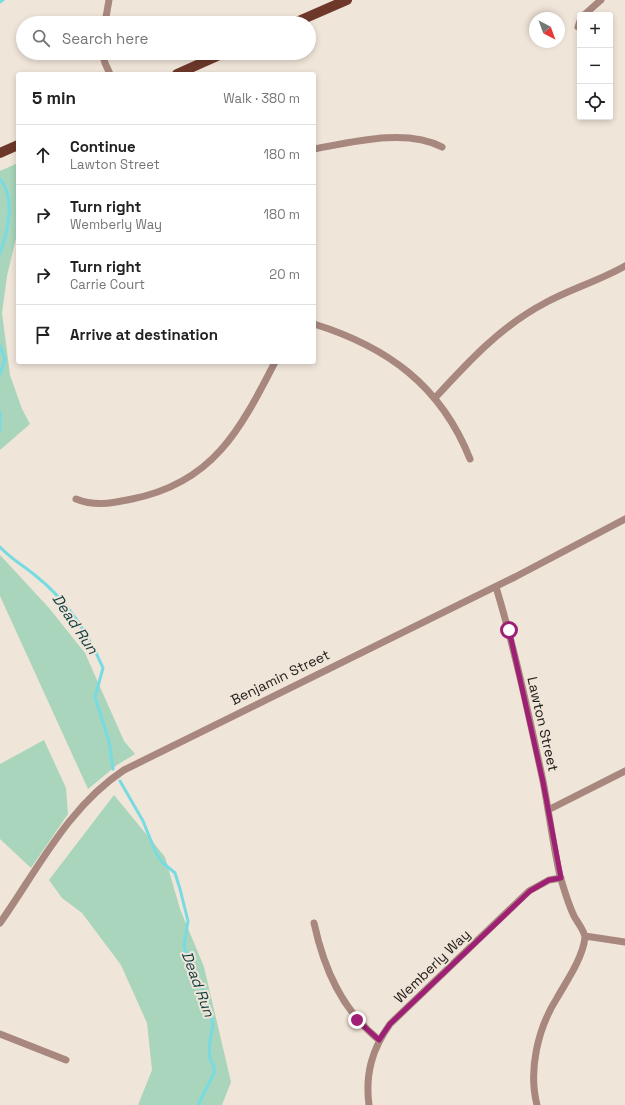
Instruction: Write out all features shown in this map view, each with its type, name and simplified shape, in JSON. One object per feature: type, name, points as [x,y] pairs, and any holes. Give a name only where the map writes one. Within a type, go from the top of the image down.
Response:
[{"type":"main road","points":[[310,16],[347,0]]},
{"type":"main road","points":[[181,72],[208,60]]},
{"type":"main road","points":[[0,153],[16,147]]},
{"type":"street","points":[[106,16],[109,0]]},
{"type":"street","points":[[587,12],[601,0]]},
{"type":"street","points":[[104,60],[109,72]]},
{"type":"street","points":[[316,148],[359,141],[412,137],[431,141],[442,147]]},
{"type":"street","points":[[435,398],[488,343],[525,315],[545,302],[625,266]]},
{"type":"street","points":[[316,325],[353,338],[380,352],[400,366],[435,398],[455,425],[470,459]]},
{"type":"street","points":[[76,499],[97,505],[135,499],[162,491],[195,474],[221,451],[233,436],[274,364]]},
{"type":"street","name":"Benjamin Street","points":[[0,923],[80,807],[108,780],[124,770],[254,704],[496,587],[625,520]]},
{"type":"street","name":"Lawton Street","points":[[496,587],[509,630],[548,810],[561,878],[573,914],[585,936]]},
{"type":"street","points":[[548,810],[625,772]]},
{"type":"street","name":"Wemberly Way","points":[[369,1105],[368,1080],[370,1066],[379,1040],[390,1024],[509,909],[538,885],[561,878]]},
{"type":"street","points":[[314,923],[319,945],[336,988],[357,1020],[379,1040]]},
{"type":"street","points":[[537,1105],[534,1084],[538,1042],[556,999],[572,974],[583,950],[585,936],[625,942]]},
{"type":"street","points":[[0,1034],[66,1060]]},
{"type":"green space","points":[[16,164],[16,238],[7,276],[2,313],[10,375],[22,409],[30,424],[0,450],[0,171]]},
{"type":"green space","points":[[0,555],[49,608],[85,653],[124,741],[135,754],[117,765],[88,789],[0,596]]},
{"type":"green space","points":[[44,740],[66,788],[68,814],[31,868],[0,839],[0,764]]},
{"type":"green space","points":[[114,795],[165,857],[180,909],[204,967],[231,1082],[222,1105],[138,1105],[152,1070],[147,1023],[121,965],[82,913],[62,898],[49,880]]},
{"type":"waterway","name":"Dead Run","points":[[0,179],[5,187],[9,205],[8,225],[0,253]]},
{"type":"waterway","name":"Dead Run","points":[[0,346],[5,359],[0,374]]},
{"type":"waterway","name":"Dead Run","points":[[0,412],[0,430]]},
{"type":"waterway","name":"Dead Run","points":[[0,547],[47,585],[66,606],[83,630],[97,655],[103,668],[95,697],[109,742],[113,769]]},
{"type":"waterway","name":"Dead Run","points":[[120,781],[143,821],[156,853],[163,863],[175,873],[188,921],[184,946],[193,972],[204,993],[213,1024],[209,1047],[214,1073],[198,1105]]},
{"type":"route","points":[[357,1020],[379,1040],[390,1024],[509,909],[538,885],[549,880],[561,878],[543,782],[509,630]]}]
